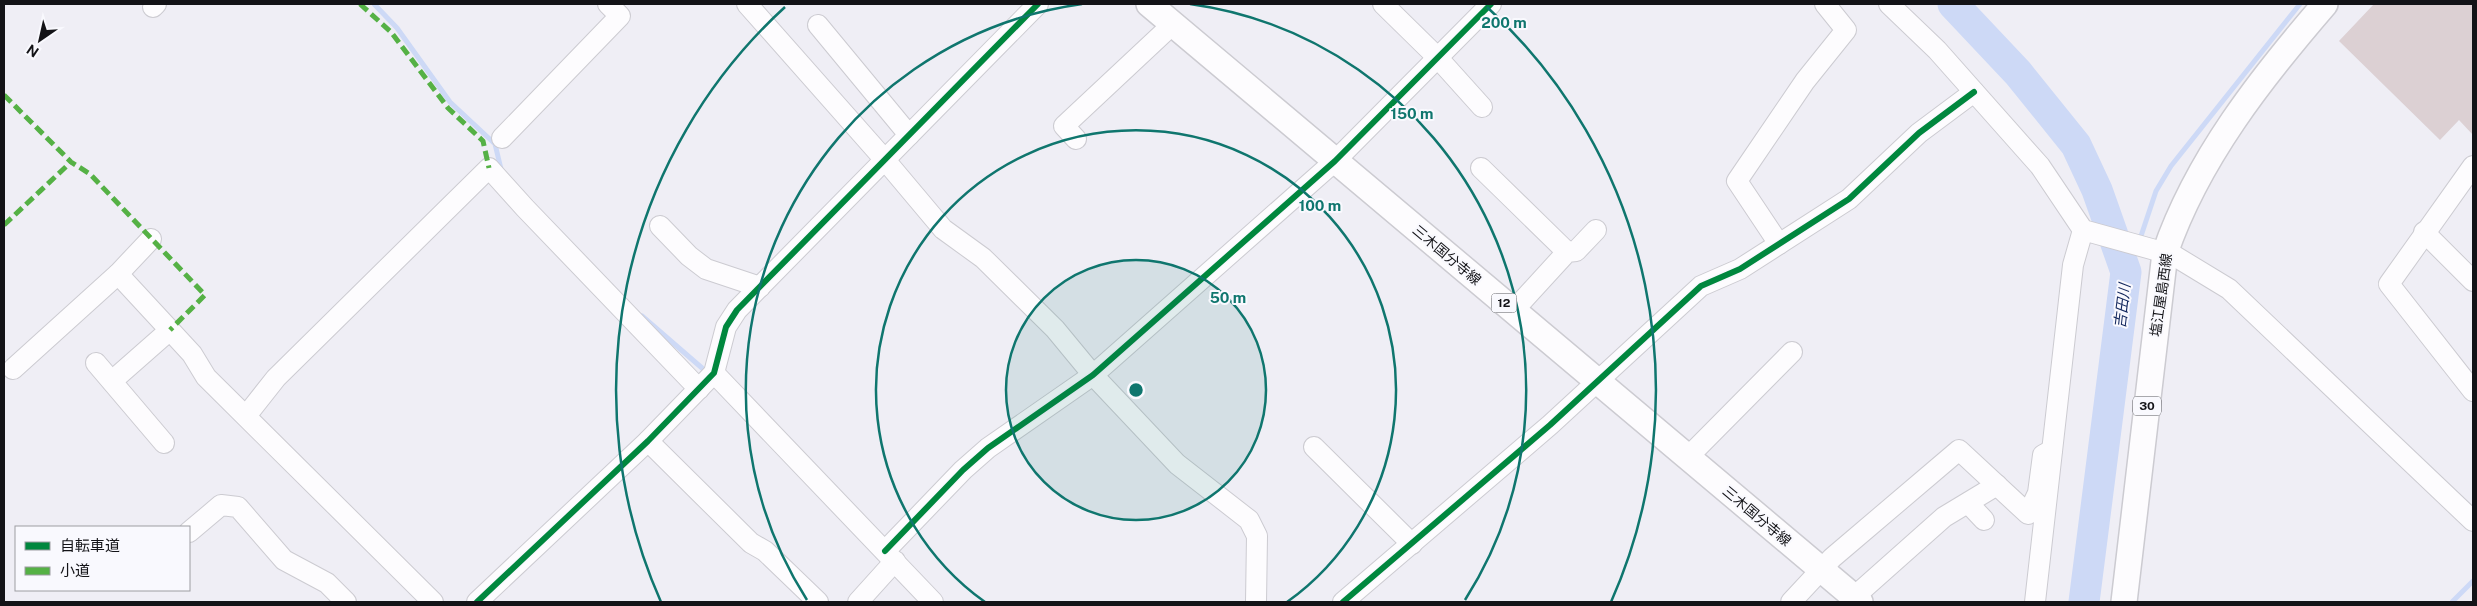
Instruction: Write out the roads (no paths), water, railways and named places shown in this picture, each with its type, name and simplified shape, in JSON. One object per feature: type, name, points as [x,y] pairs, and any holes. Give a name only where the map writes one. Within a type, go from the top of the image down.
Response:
[{"type":"main road","name":"三木国分寺線","points":[[1149,4],[1857,600]]},
{"type":"main road","name":"塩江屋島西線","points":[[2124,602],[2159,251],[2172,234],[2212,155],[2226,133],[2287,51],[2326,4]]},
{"type":"street","points":[[502,138],[620,16],[608,4]]},
{"type":"street","points":[[747,4],[885,160],[943,229],[984,258],[1055,329],[1093,376],[1177,464],[1249,520],[1257,536],[1256,602]]},
{"type":"street","points":[[481,601],[648,441],[714,373],[726,327],[737,310],[1038,4]]},
{"type":"street","points":[[1383,4],[1438,57],[1482,106]]},
{"type":"street","points":[[858,602],[964,470],[988,448],[1093,376],[1335,161],[1491,4]]},
{"type":"street","points":[[1779,244],[1736,181],[1805,81],[1846,30],[1825,4]]},
{"type":"street","points":[[1889,4],[1937,50],[2040,166],[2088,231],[2173,255],[2218,281],[2248,305],[2473,521]]},
{"type":"street","points":[[1076,138],[1064,126],[1173,24]]},
{"type":"street","points":[[818,25],[909,135]]},
{"type":"street","points":[[1343,602],[1598,381],[1701,286],[1740,269],[1849,199],[1920,133],[1974,92]]},
{"type":"street","points":[[246,416],[276,378],[489,168],[592,279],[699,389]]},
{"type":"street","points":[[1481,168],[1567,252],[1576,252],[1596,230]]},
{"type":"street","points":[[2471,174],[2424,232],[2389,284],[2473,391]]},
{"type":"street","points":[[660,226],[689,256],[706,269],[760,287]]},
{"type":"street","points":[[2035,602],[2073,265],[2088,231]]},
{"type":"street","points":[[2424,232],[2473,281]]},
{"type":"street","points":[[13,369],[118,274],[151,240]]},
{"type":"street","points":[[1514,311],[1567,252]]},
{"type":"street","points":[[118,274],[192,354],[206,377],[432,602]]},
{"type":"street","points":[[112,381],[170,330]]},
{"type":"street","points":[[1688,457],[1792,352]]},
{"type":"street","points":[[96,363],[164,443]]},
{"type":"street","points":[[714,373],[890,562],[933,602]]},
{"type":"street","points":[[648,441],[751,543],[766,551],[818,602]]},
{"type":"street","points":[[1314,447],[1412,544]]},
{"type":"street","points":[[1791,602],[1832,558],[1959,450],[2028,514],[2038,493],[2043,455],[2052,450]]},
{"type":"street","points":[[1857,600],[1944,517],[1997,485]]},
{"type":"street","points":[[1968,502],[1984,520]]},
{"type":"street","points":[[190,531],[221,505],[238,508],[284,560],[327,583],[346,602]]},
{"type":"waterway","points":[[374,4],[397,28],[450,102],[495,144],[501,169]]},
{"type":"waterway","name":"吉田川","points":[[1953,4],[2018,73],[2076,145],[2097,190],[2126,272],[2084,602]]},
{"type":"waterway","points":[[2139,242],[2156,191],[2171,166],[2300,4]]},
{"type":"waterway","points":[[2126,272],[2136,249]]},
{"type":"waterway","points":[[642,316],[702,368]]},
{"type":"waterway","points":[[2452,602],[2473,581]]}]
